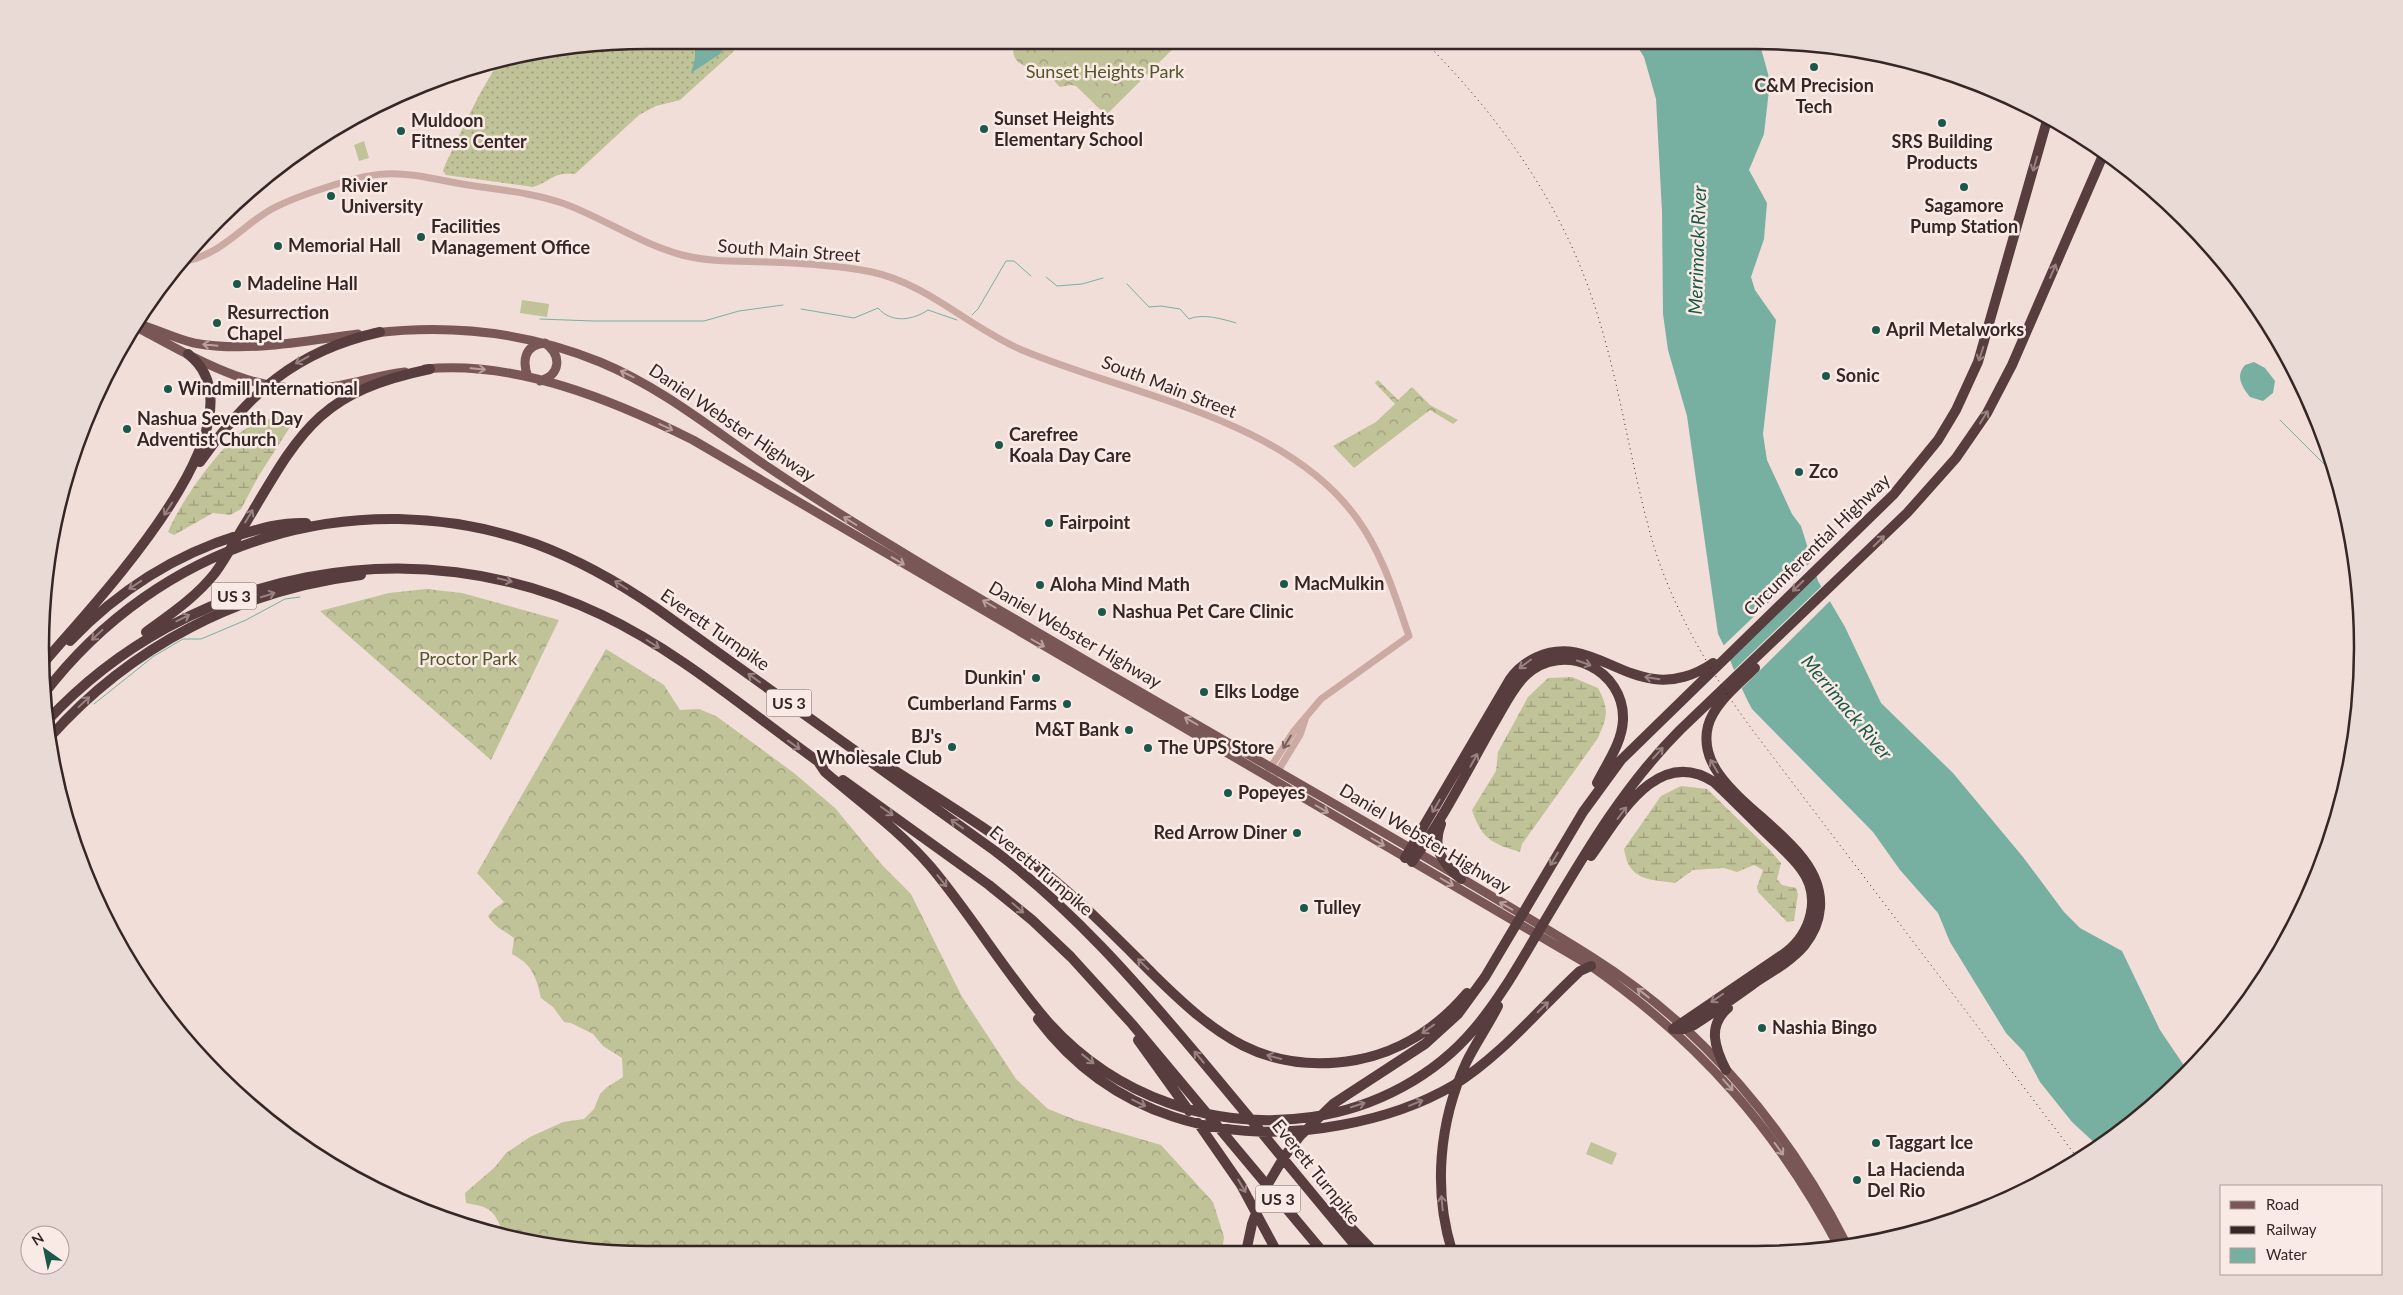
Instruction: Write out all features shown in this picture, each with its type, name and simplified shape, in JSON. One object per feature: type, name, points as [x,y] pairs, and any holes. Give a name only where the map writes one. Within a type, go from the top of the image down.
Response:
[{"type":"highway","name":"Circumferential Highway","points":[[1506,940],[1574,825],[1621,760],[1893,494],[1917,468],[1948,426],[1964,395],[1988,333],[2046,124]]},
{"type":"highway","points":[[819,763],[825,772],[922,857],[1048,1022],[1074,1048],[1103,1070],[1134,1088],[1177,1106],[1220,1117],[1256,1120],[1310,1117],[1346,1109],[1380,1097],[1421,1076],[1450,1054],[1475,1028],[1526,952],[1626,791],[1655,756],[1933,486],[1956,458],[1986,413],[2020,348],[2101,159]]},
{"type":"highway","points":[[49,656],[127,564],[233,418],[276,377],[297,363],[330,347],[380,332]]},
{"type":"highway","points":[[182,487],[202,446],[210,406],[206,375],[199,364],[188,354]]},
{"type":"highway","points":[[79,689],[112,658],[179,609],[204,586],[224,560],[291,448],[318,417],[345,397],[367,386],[430,369]]},
{"type":"highway","name":"Everett Turnpike","points":[[50,686],[80,652],[120,615],[164,583],[200,564],[249,543],[320,524],[392,518],[436,521],[490,530],[545,548],[586,566],[626,588],[995,851],[1046,892],[1086,928],[1123,967],[1356,1246]]},
{"type":"highway","points":[[49,665],[82,629],[124,592],[164,567],[209,546],[256,530],[288,522],[320,524]]},
{"type":"highway","name":"US 3","points":[[53,715],[79,689],[122,655],[168,626],[209,606],[260,587],[313,575],[366,568],[421,568],[493,578],[536,589],[578,604],[619,624],[681,662],[1004,896],[1052,938],[1096,982],[1317,1246]]},
{"type":"highway","points":[[55,732],[76,709],[121,671],[179,633],[228,610],[282,590],[350,577],[403,572],[457,572]]},
{"type":"highway","points":[[1726,1070],[1714,1039],[1718,1019],[1729,1006],[1806,945],[1816,924],[1820,903],[1817,884],[1811,870],[1802,857],[1715,770],[1707,746],[1707,733],[1712,716],[1720,705],[1844,574]]},
{"type":"highway","points":[[1415,851],[1510,679],[1530,660],[1550,652],[1567,650],[1585,653],[1643,677],[1662,680],[1686,676],[1712,664],[1750,632]]},
{"type":"highway","points":[[1461,879],[1443,860],[1437,844],[1439,830],[1463,780],[1516,687],[1525,675],[1538,666],[1552,661],[1571,660],[1588,665],[1604,675],[1616,689],[1622,710],[1622,726],[1615,748],[1574,825]]},
{"type":"highway","points":[[789,703],[1022,854],[1077,900],[1200,1019],[1230,1039],[1262,1054],[1298,1062],[1334,1062],[1369,1057],[1402,1045],[1426,1031],[1453,1008],[1471,988],[1506,940]]},
{"type":"highway","points":[[1552,909],[1625,808],[1649,784],[1668,774],[1685,772],[1709,779],[1723,790],[1802,869],[1811,890],[1810,917],[1804,934],[1791,948],[1680,1027]]},
{"type":"highway","points":[[1408,860],[1463,780]]},
{"type":"highway","points":[[1248,1246],[1262,1198],[1289,1150],[1326,1110],[1425,1044],[1458,1014],[1480,985],[1506,940]]},
{"type":"highway","points":[[988,943],[1047,1031],[1076,1062],[1098,1079],[1129,1098],[1167,1115],[1212,1127],[1250,1132],[1299,1131],[1348,1124],[1393,1112],[1433,1096],[1460,1081],[1480,1065],[1578,974],[1591,966]]},
{"type":"highway","points":[[1451,1246],[1443,1214],[1440,1180],[1443,1141],[1452,1100],[1472,1052],[1526,952]]},
{"type":"highway","points":[[1680,1027],[1700,1021],[1792,958]]},
{"type":"highway","points":[[1096,982],[1215,1146],[1241,1185],[1274,1246]]},
{"type":"highway","points":[[1275,1148],[1368,1246]]},
{"type":"main road","points":[[142,328],[155,334]]},
{"type":"main road","name":"Daniel Webster Highway","points":[[155,334],[195,343],[234,346],[271,344],[380,332],[425,329],[470,330],[515,336],[545,343],[601,362],[649,386],[865,530],[1415,851],[1599,961],[1644,993],[1726,1070],[1763,1114],[1798,1160],[1844,1239]]},
{"type":"main road","name":"Daniel Webster Highway","points":[[155,334],[188,354],[224,372],[258,384],[272,386],[322,388],[389,374],[430,369],[486,369],[540,381],[626,410],[697,443],[1591,966],[1680,1027],[1768,1134],[1804,1186],[1835,1241]]},
{"type":"main road","points":[[528,378],[524,366],[526,354],[533,347],[545,343],[555,354],[558,366],[553,375],[540,381]]},
{"type":"street","name":"South Main Street","points":[[191,260],[215,251],[277,207],[362,177],[394,174],[541,196],[593,216],[656,246],[692,257],[731,261],[822,264],[876,273],[912,287],[1013,346],[1122,384],[1257,437],[1297,461],[1335,492],[1360,522],[1379,556],[1409,636],[1329,692],[1314,707],[1300,735],[1275,769]]},
{"type":"street","points":[[1269,778],[1275,769]]},
{"type":"green space","points":[[734,49],[680,100],[656,106],[639,115],[575,174],[561,174],[533,187],[446,175],[443,171],[480,93],[496,68],[569,54],[608,50]]},
{"type":"green space","name":"Sunset Heights Park","points":[[1013,49],[1173,49],[1106,115],[1076,86],[1060,87],[1042,70],[1020,64]]},
{"type":"green space","points":[[1060,49],[1124,49],[1091,88],[1056,52]]},
{"type":"green space","points":[[364,141],[369,158],[359,161],[354,145]]},
{"type":"green space","points":[[522,300],[549,304],[547,317],[520,313]]},
{"type":"green space","points":[[1378,380],[1398,400],[1412,387],[1430,405],[1458,420],[1453,424],[1430,410],[1354,468],[1333,446],[1376,422],[1395,404],[1375,383]]},
{"type":"green space","points":[[277,416],[289,422],[290,427],[258,477],[241,509],[230,515],[213,513],[174,535],[168,532],[181,506],[201,476],[224,448],[245,429]]},
{"type":"green space","name":"Proctor Park","points":[[426,589],[462,593],[559,620],[491,760],[320,611],[389,593]]},
{"type":"green space","points":[[606,649],[664,685],[680,710],[699,709],[716,716],[794,773],[835,808],[883,866],[911,894],[961,995],[1016,1079],[1048,1109],[1076,1120],[1161,1145],[1213,1202],[1224,1237],[1223,1246],[608,1245],[531,1235],[501,1228],[496,1217],[489,1210],[466,1203],[465,1193],[495,1167],[506,1153],[530,1137],[563,1122],[584,1119],[594,1109],[600,1094],[623,1077],[622,1058],[603,1046],[593,1034],[571,1023],[564,1022],[553,1007],[541,998],[529,967],[512,954],[514,938],[497,926],[488,916],[504,902],[477,873]]},
{"type":"green space","points":[[1572,677],[1598,688],[1604,702],[1606,713],[1598,738],[1522,844],[1520,852],[1495,843],[1479,827],[1472,810],[1496,771],[1498,752],[1528,697],[1548,678]]},
{"type":"green space","points":[[1681,786],[1707,789],[1781,863],[1777,879],[1782,885],[1796,888],[1798,894],[1794,921],[1787,922],[1758,892],[1757,887],[1763,870],[1754,865],[1737,872],[1724,868],[1693,870],[1675,883],[1648,879],[1635,873],[1630,867],[1624,849],[1661,796]]},
{"type":"green space","points":[[1591,1142],[1617,1153],[1612,1165],[1586,1154]]},
{"type":"water","points":[[695,49],[723,49],[720,54],[691,73]]},
{"type":"water","name":"Merrimack River","points":[[1639,49],[1761,49],[1770,81],[1764,134],[1749,170],[1767,203],[1764,239],[1751,277],[1755,290],[1776,320],[1763,434],[1767,460],[1792,514],[1801,526],[1818,581],[1845,627],[1881,703],[1953,773],[2023,857],[2064,912],[2080,928],[2122,951],[2160,1030],[2184,1066],[2150,1098],[2120,1123],[2093,1142],[2072,1122],[2040,1082],[2024,1052],[2006,1033],[1950,942],[1938,913],[1900,870],[1873,832],[1752,709],[1718,634],[1687,416],[1668,350],[1663,314],[1662,212],[1656,99],[1644,57]]},
{"type":"water","points":[[2254,362],[2265,368],[2275,381],[2273,393],[2263,401],[2250,397],[2244,389],[2240,377],[2240,373],[2245,365]]},
{"type":"pier","points":[[1814,559],[1818,574],[1728,658],[1722,647]]},
{"type":"pier","points":[[1823,585],[1832,599],[1739,691],[1732,672]]},
{"type":"waterway","points":[[972,315],[978,309],[1006,261],[1014,261],[1031,276]]},
{"type":"waterway","points":[[1046,277],[1057,286],[1082,284],[1103,278]]},
{"type":"waterway","points":[[1127,284],[1149,307],[1161,306],[1180,309],[1189,319],[1194,317],[1219,318],[1236,323]]},
{"type":"waterway","points":[[540,319],[704,321],[739,311],[783,305]]},
{"type":"waterway","points":[[801,309],[854,318],[878,308],[890,316],[903,319],[916,316],[928,310],[957,320]]},
{"type":"waterway","points":[[2280,420],[2325,465]]},
{"type":"waterway","points":[[94,704],[154,656],[183,639],[201,639],[246,620],[285,599],[300,597]]},
{"type":"railway","points":[[1431,49],[1476,97],[1500,127],[1543,191],[1577,259],[1601,325],[1617,386],[1644,509],[1660,565],[1681,615],[1707,662],[1751,728],[2074,1154]]},
{"type":"place","name":"C&M Precision Tech","points":[[1814,67]]},
{"type":"place","name":"SRS Building Products","points":[[1942,123]]},
{"type":"place","name":"Sunset Heights Elementary School","points":[[984,129]]},
{"type":"place","name":"Muldoon Fitness Center","points":[[401,131]]},
{"type":"place","name":"Sagamore Pump Station","points":[[1964,187]]},
{"type":"place","name":"Rivier University","points":[[331,196]]},
{"type":"place","name":"Facilities Management Office","points":[[421,237]]},
{"type":"place","name":"Memorial Hall","points":[[278,246]]},
{"type":"place","name":"Madeline Hall","points":[[237,284]]},
{"type":"place","name":"Resurrection Chapel","points":[[217,323]]},
{"type":"place","name":"April Metalworks","points":[[1876,330]]},
{"type":"place","name":"Sonic","points":[[1826,376]]},
{"type":"place","name":"Windmill International","points":[[168,389]]},
{"type":"place","name":"Nashua Seventh Day Adventist Church","points":[[127,429]]},
{"type":"place","name":"Carefree Koala Day Care","points":[[999,445]]},
{"type":"place","name":"Zco","points":[[1799,472]]},
{"type":"place","name":"Fairpoint","points":[[1049,523]]},
{"type":"place","name":"MacMulkin","points":[[1284,584]]},
{"type":"place","name":"Aloha Mind Math","points":[[1040,585]]},
{"type":"place","name":"Nashua Pet Care Clinic","points":[[1102,612]]},
{"type":"place","name":"Dunkin'","points":[[1036,678]]},
{"type":"place","name":"Elks Lodge","points":[[1204,692]]},
{"type":"place","name":"Cumberland Farms","points":[[1067,704]]},
{"type":"place","name":"M&T Bank","points":[[1129,730]]},
{"type":"place","name":"BJ's Wholesale Club","points":[[952,747]]},
{"type":"place","name":"The UPS Store","points":[[1148,748]]},
{"type":"place","name":"Popeyes","points":[[1228,793]]},
{"type":"place","name":"Red Arrow Diner","points":[[1297,833]]},
{"type":"place","name":"Tulley","points":[[1304,908]]},
{"type":"place","name":"Nashia Bingo","points":[[1762,1028]]},
{"type":"place","name":"Taggart Ice","points":[[1876,1143]]},
{"type":"place","name":"La Hacienda Del Rio","points":[[1857,1180]]}]
